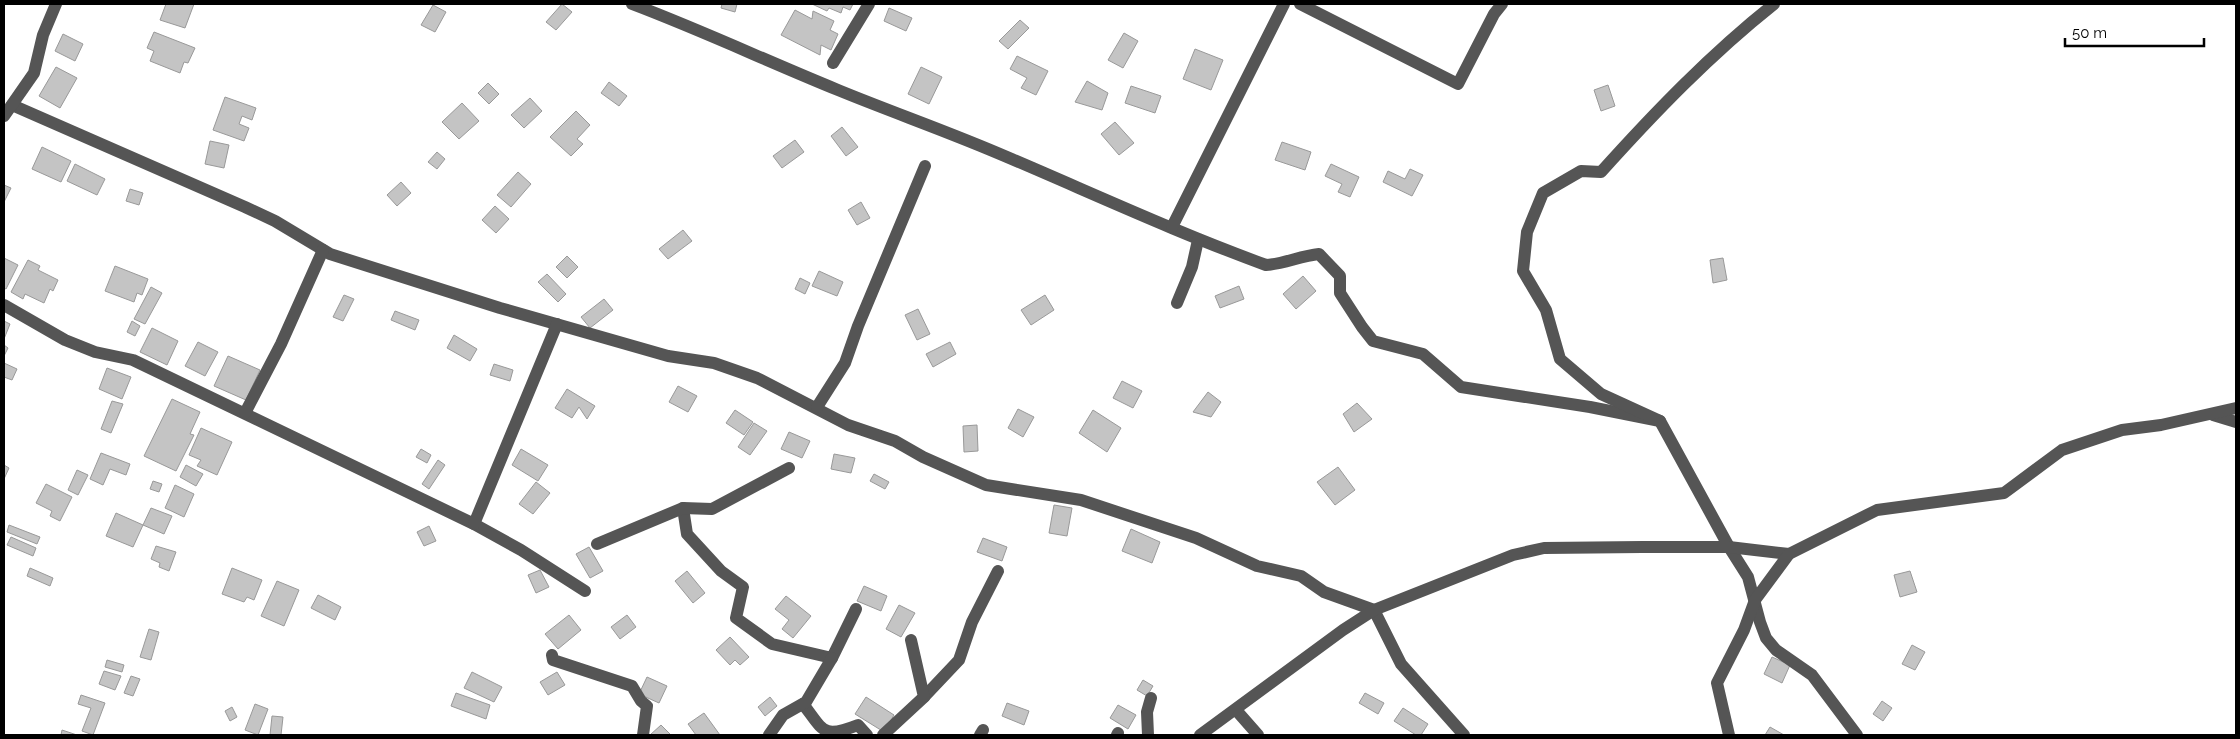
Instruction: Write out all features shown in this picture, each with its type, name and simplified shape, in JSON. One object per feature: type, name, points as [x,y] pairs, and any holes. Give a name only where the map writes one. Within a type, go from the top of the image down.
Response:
[{"type":"street","points":[[4,116],[34,73],[43,35],[56,4]]},
{"type":"street","points":[[632,4],[653,8],[843,92],[1008,157],[1120,207],[1172,227],[1198,240],[1266,265],[1278,264],[1300,256],[1319,254],[1340,276],[1340,293],[1362,327],[1373,340],[1424,354],[1461,387],[1590,407],[1660,421]]},
{"type":"street","points":[[833,63],[869,4]]},
{"type":"street","points":[[1172,227],[1284,4]]},
{"type":"street","points":[[1300,4],[1458,84],[1494,14],[1502,4]]},
{"type":"street","points":[[1774,4],[1733,36],[1601,172],[1581,170],[1543,193],[1527,232],[1523,271],[1546,310],[1560,359],[1600,394],[1660,421],[1729,547],[1748,577],[1762,629],[1770,644],[1786,658],[1812,675],[1857,735]]},
{"type":"street","points":[[12,105],[276,221],[324,250],[480,302],[668,356],[714,363],[757,378],[848,425],[895,441],[923,457],[986,485],[1081,500],[1196,538],[1257,566],[1301,576],[1324,592],[1374,610],[1401,664],[1464,735]]},
{"type":"street","points":[[816,407],[845,363],[858,326],[925,166]]},
{"type":"street","points":[[1177,303],[1192,267],[1198,240]]},
{"type":"street","points":[[244,413],[281,344],[324,250]]},
{"type":"street","points":[[4,305],[65,340],[95,352],[133,360],[474,524],[520,550],[585,591]]},
{"type":"street","points":[[474,524],[556,324]]},
{"type":"street","points":[[1729,735],[1716,683],[1744,630],[1755,600],[1789,554],[1877,510],[2004,493],[2062,450],[2122,430],[2161,425],[2236,408]]},
{"type":"street","points":[[2210,414],[2236,422]]},
{"type":"street","points":[[597,544],[683,508],[712,509],[789,468]]},
{"type":"street","points":[[683,508],[687,534],[721,571],[743,587],[736,618],[772,644],[832,658]]},
{"type":"street","points":[[1200,735],[1343,630],[1374,610],[1513,555],[1532,550],[1559,547],[1729,547],[1789,554]]},
{"type":"street","points":[[883,735],[924,697],[959,660],[972,622],[998,571]]},
{"type":"street","points":[[769,735],[784,716],[806,702],[832,658],[856,609]]},
{"type":"street","points":[[911,640],[924,697]]},
{"type":"street","points":[[552,654],[553,660],[632,686],[646,706],[643,735]]},
{"type":"street","points":[[1148,735],[1147,712],[1151,698]]},
{"type":"street","points":[[802,704],[820,729],[837,734],[858,725],[867,735]]},
{"type":"street","points":[[1236,710],[1258,735]]},
{"type":"building","points":[[166,4],[194,4],[185,28],[160,20]]},
{"type":"building","points":[[562,4],[572,12],[556,30],[546,22]]},
{"type":"building","points":[[722,4],[737,4],[735,12],[721,8]]},
{"type":"building","points":[[812,4],[853,4],[850,10],[843,7],[841,13],[829,8],[827,11]]},
{"type":"building","points":[[433,5],[446,12],[435,32],[421,25]]},
{"type":"building","points":[[889,8],[912,18],[906,31],[884,21]]},
{"type":"building","points":[[795,10],[812,19],[813,11],[834,21],[830,30],[838,34],[831,50],[821,45],[820,55],[781,35]]},
{"type":"building","points":[[1020,20],[1029,28],[1008,49],[999,41]]},
{"type":"building","points":[[154,32],[195,48],[188,63],[184,62],[180,73],[150,61],[154,51],[147,48]]},
{"type":"building","points":[[1124,33],[1138,41],[1123,68],[1108,60]]},
{"type":"building","points":[[63,34],[83,44],[75,61],[55,51]]},
{"type":"building","points":[[1195,49],[1223,60],[1211,90],[1183,79]]},
{"type":"building","points":[[1017,56],[1048,71],[1036,95],[1021,88],[1027,78],[1010,69]]},
{"type":"building","points":[[56,67],[77,78],[60,108],[39,96]]},
{"type":"building","points":[[921,67],[942,77],[929,104],[908,94]]},
{"type":"building","points":[[1087,81],[1108,93],[1102,110],[1075,102]]},
{"type":"building","points":[[609,82],[627,96],[619,106],[601,93]]},
{"type":"building","points":[[488,83],[499,94],[489,104],[478,93]]},
{"type":"building","points":[[1608,85],[1615,106],[1601,111],[1594,90]]},
{"type":"building","points":[[1131,86],[1161,96],[1155,113],[1125,103]]},
{"type":"building","points":[[225,97],[256,108],[252,120],[242,116],[239,124],[249,128],[244,141],[213,130]]},
{"type":"building","points":[[530,98],[542,111],[524,128],[511,115]]},
{"type":"building","points":[[462,103],[479,121],[459,139],[442,122]]},
{"type":"building","points":[[576,111],[590,125],[577,139],[583,144],[571,156],[550,137]]},
{"type":"building","points":[[1115,122],[1134,143],[1119,155],[1101,134]]},
{"type":"building","points":[[842,127],[858,147],[846,156],[831,136]]},
{"type":"building","points":[[795,140],[804,152],[782,168],[773,156]]},
{"type":"building","points":[[210,141],[229,145],[224,168],[205,164]]},
{"type":"building","points":[[1282,142],[1311,152],[1305,170],[1275,160]]},
{"type":"building","points":[[42,147],[71,161],[61,182],[32,169]]},
{"type":"building","points":[[437,152],[445,159],[437,169],[428,162]]},
{"type":"building","points":[[75,164],[105,179],[97,195],[67,181]]},
{"type":"building","points":[[1331,164],[1359,177],[1350,197],[1338,192],[1342,184],[1325,176]]},
{"type":"building","points":[[1410,169],[1423,175],[1412,196],[1383,182],[1388,171],[1405,179]]},
{"type":"building","points":[[518,172],[531,184],[511,207],[497,195]]},
{"type":"building","points":[[401,182],[411,193],[397,206],[387,195]]},
{"type":"building","points":[[4,185],[11,188],[4,202]]},
{"type":"building","points":[[130,189],[143,193],[139,205],[126,201]]},
{"type":"building","points":[[861,202],[870,218],[857,225],[848,210]]},
{"type":"building","points":[[495,206],[509,219],[496,233],[482,220]]},
{"type":"building","points":[[683,230],[692,241],[668,259],[659,249]]},
{"type":"building","points":[[567,256],[578,267],[567,278],[556,267]]},
{"type":"building","points":[[4,258],[18,265],[6,289],[4,288]]},
{"type":"building","points":[[1723,258],[1727,280],[1713,283],[1710,260]]},
{"type":"building","points":[[28,260],[40,266],[38,270],[58,280],[53,291],[50,289],[44,303],[25,294],[23,299],[11,292]]},
{"type":"building","points":[[115,266],[148,279],[142,295],[137,293],[134,302],[105,291]]},
{"type":"building","points":[[819,271],[843,282],[837,296],[812,286]]},
{"type":"building","points":[[547,274],[566,294],[558,302],[538,282]]},
{"type":"building","points":[[1303,276],[1316,291],[1296,309],[1283,294]]},
{"type":"building","points":[[800,278],[810,283],[805,294],[795,289]]},
{"type":"building","points":[[1239,286],[1244,299],[1220,308],[1215,296]]},
{"type":"building","points":[[151,287],[162,293],[145,324],[134,319]]},
{"type":"building","points":[[344,295],[354,299],[343,321],[333,317]]},
{"type":"building","points":[[1045,295],[1054,310],[1031,325],[1021,310]]},
{"type":"building","points":[[604,299],[613,310],[590,328],[581,317]]},
{"type":"building","points":[[918,309],[930,334],[917,340],[905,315]]},
{"type":"building","points":[[395,311],[419,320],[415,330],[391,320]]},
{"type":"building","points":[[4,321],[10,324],[4,339]]},
{"type":"building","points":[[132,321],[140,326],[135,336],[127,332]]},
{"type":"building","points":[[152,328],[178,341],[167,365],[140,352]]},
{"type":"building","points":[[454,335],[477,349],[470,361],[447,348]]},
{"type":"building","points":[[198,342],[218,352],[205,376],[185,366]]},
{"type":"building","points":[[950,342],[956,354],[933,367],[926,354]]},
{"type":"building","points":[[4,345],[8,348],[4,356]]},
{"type":"building","points":[[228,356],[260,370],[246,400],[214,386]]},
{"type":"building","points":[[4,363],[17,369],[12,380],[4,377]]},
{"type":"building","points":[[494,364],[513,370],[510,381],[490,375]]},
{"type":"building","points":[[107,368],[131,377],[122,399],[99,389]]},
{"type":"building","points":[[1122,381],[1142,391],[1133,408],[1113,398]]},
{"type":"building","points":[[678,386],[697,396],[688,412],[669,402]]},
{"type":"building","points":[[567,389],[595,406],[587,419],[579,407],[572,418],[555,408]]},
{"type":"building","points":[[1208,392],[1221,402],[1211,417],[1193,412]]},
{"type":"building","points":[[172,399],[200,412],[190,434],[194,435],[176,471],[144,456]]},
{"type":"building","points":[[112,401],[123,404],[111,433],[101,429]]},
{"type":"building","points":[[1357,403],[1372,419],[1354,432],[1343,414]]},
{"type":"building","points":[[1018,409],[1034,417],[1023,437],[1008,428]]},
{"type":"building","points":[[735,410],[753,422],[744,435],[726,423]]},
{"type":"building","points":[[1093,410],[1121,428],[1107,452],[1079,433]]},
{"type":"building","points":[[754,423],[767,431],[750,455],[738,447]]},
{"type":"building","points":[[977,425],[978,451],[964,452],[963,426]]},
{"type":"building","points":[[201,428],[232,442],[217,475],[197,466],[201,460],[189,455]]},
{"type":"building","points":[[789,432],[810,441],[802,458],[781,449]]},
{"type":"building","points":[[421,449],[431,455],[427,463],[416,457]]},
{"type":"building","points":[[521,449],[548,465],[538,481],[512,465]]},
{"type":"building","points":[[101,453],[130,464],[126,475],[110,469],[103,485],[90,479]]},
{"type":"building","points":[[834,454],[855,458],[851,473],[831,469]]},
{"type":"building","points":[[438,460],[445,465],[429,489],[422,484]]},
{"type":"building","points":[[4,465],[9,468],[4,479]]},
{"type":"building","points":[[186,465],[203,474],[196,486],[180,477]]},
{"type":"building","points":[[1338,467],[1355,490],[1335,505],[1317,482]]},
{"type":"building","points":[[77,470],[88,475],[78,495],[68,490]]},
{"type":"building","points":[[874,474],[889,482],[885,489],[870,481]]},
{"type":"building","points":[[153,481],[162,484],[159,492],[150,489]]},
{"type":"building","points":[[536,482],[550,493],[533,514],[519,504]]},
{"type":"building","points":[[46,484],[72,497],[60,521],[50,516],[52,511],[36,503]]},
{"type":"building","points":[[175,485],[194,494],[184,517],[165,508]]},
{"type":"building","points":[[1054,505],[1072,508],[1067,536],[1049,533]]},
{"type":"building","points":[[151,508],[172,516],[164,534],[143,525]]},
{"type":"building","points":[[116,513],[143,525],[133,547],[106,536]]},
{"type":"building","points":[[9,525],[40,537],[37,544],[7,532]]},
{"type":"building","points":[[429,526],[436,541],[424,546],[417,532]]},
{"type":"building","points":[[1131,529],[1160,542],[1152,563],[1122,551]]},
{"type":"building","points":[[11,537],[36,548],[33,556],[7,545]]},
{"type":"building","points":[[983,538],[1007,547],[1002,561],[977,552]]},
{"type":"building","points":[[156,546],[176,552],[169,571],[159,567],[160,563],[151,559]]},
{"type":"building","points":[[589,547],[603,571],[590,578],[576,554]]},
{"type":"building","points":[[30,568],[53,578],[50,586],[27,576]]},
{"type":"building","points":[[232,568],[262,580],[254,600],[247,597],[244,602],[222,594]]},
{"type":"building","points":[[540,570],[549,587],[536,593],[528,575]]},
{"type":"building","points":[[687,571],[705,593],[693,603],[675,581]]},
{"type":"building","points":[[1910,571],[1917,592],[1900,597],[1894,575]]},
{"type":"building","points":[[277,581],[299,590],[284,626],[261,616]]},
{"type":"building","points":[[864,586],[887,596],[881,611],[857,601]]},
{"type":"building","points":[[318,595],[341,607],[335,620],[311,608]]},
{"type":"building","points":[[786,596],[811,616],[793,638],[782,629],[789,620],[775,609]]},
{"type":"building","points":[[899,605],[915,613],[901,637],[886,629]]},
{"type":"building","points":[[569,615],[581,630],[558,649],[545,634]]},
{"type":"building","points":[[627,615],[636,627],[620,639],[611,627]]},
{"type":"building","points":[[149,629],[159,632],[151,660],[140,657]]},
{"type":"building","points":[[730,637],[749,657],[740,665],[735,660],[730,665],[716,650]]},
{"type":"building","points":[[1912,645],[1925,652],[1915,670],[1902,664]]},
{"type":"building","points":[[1772,657],[1790,665],[1782,683],[1764,674]]},
{"type":"building","points":[[107,660],[124,665],[122,672],[105,667]]},
{"type":"building","points":[[104,671],[121,676],[115,690],[99,684]]},
{"type":"building","points":[[472,672],[502,687],[494,702],[464,688]]},
{"type":"building","points":[[557,672],[565,685],[548,695],[540,682]]},
{"type":"building","points":[[131,676],[140,679],[133,696],[124,693]]},
{"type":"building","points":[[647,677],[667,686],[659,703],[639,694]]},
{"type":"building","points":[[1143,680],[1153,686],[1147,696],[1137,690]]},
{"type":"building","points":[[456,693],[490,705],[486,719],[451,706]]},
{"type":"building","points":[[1365,693],[1384,703],[1378,714],[1359,703]]},
{"type":"building","points":[[81,695],[105,703],[93,735],[82,731],[91,708],[78,704]]},
{"type":"building","points":[[770,697],[777,706],[765,716],[758,707]]},
{"type":"building","points":[[866,697],[894,715],[884,732],[855,714]]},
{"type":"building","points":[[1882,701],[1892,708],[1883,721],[1873,714]]},
{"type":"building","points":[[1007,703],[1029,711],[1024,725],[1002,716]]},
{"type":"building","points":[[255,704],[268,709],[258,735],[245,730]]},
{"type":"building","points":[[1118,705],[1136,715],[1128,729],[1110,718]]},
{"type":"building","points":[[232,707],[237,717],[230,721],[225,711]]},
{"type":"building","points":[[1403,708],[1428,724],[1421,735],[1416,735],[1394,721]]},
{"type":"building","points":[[704,713],[720,735],[696,735],[688,724]]},
{"type":"building","points":[[272,716],[283,717],[281,735],[270,735]]},
{"type":"building","points":[[661,725],[671,735],[650,735]]},
{"type":"building","points":[[1770,727],[1784,735],[1765,735]]},
{"type":"building","points":[[62,730],[77,735],[61,735]]}]
